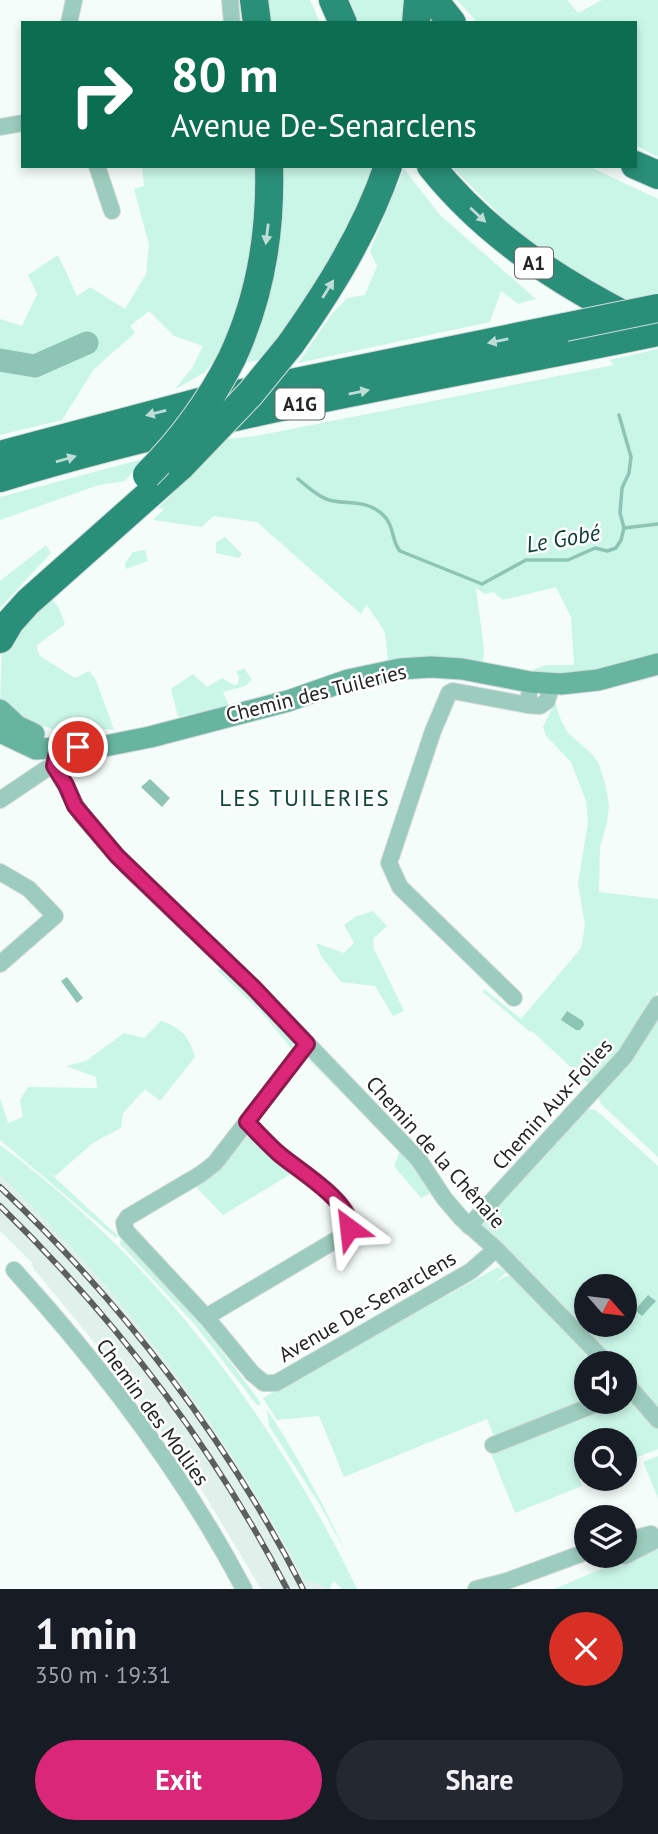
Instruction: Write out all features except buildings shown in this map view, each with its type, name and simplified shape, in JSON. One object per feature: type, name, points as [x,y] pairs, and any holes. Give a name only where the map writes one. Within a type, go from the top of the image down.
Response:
[{"type":"highway","points":[[254,0],[257,21]]},
{"type":"highway","points":[[333,0],[341,21]]},
{"type":"highway","points":[[416,21],[418,0]]},
{"type":"highway","points":[[433,0],[450,21]]},
{"type":"highway","points":[[637,165],[658,175]]},
{"type":"highway","points":[[0,616],[46,565],[148,475],[198,416],[232,358],[249,315],[261,270],[268,223],[269,168]]},
{"type":"highway","name":"A1","points":[[433,168],[483,220],[534,263],[593,299],[658,331]]},
{"type":"highway","points":[[0,639],[10,622],[28,602],[181,466],[250,394],[290,345],[336,276],[363,226],[385,173]]},
{"type":"highway","name":"A1G","points":[[0,454],[203,401],[658,308]]},
{"type":"highway","name":"A1G","points":[[0,478],[206,424],[658,331]]},
{"type":"street","points":[[69,21],[74,0]]},
{"type":"street","points":[[230,0],[232,21]]},
{"type":"street","points":[[0,127],[21,123]]},
{"type":"street","points":[[98,168],[112,211]]},
{"type":"street","name":"Chemin des Tuileries","points":[[0,732],[32,748],[56,756],[127,743],[288,701],[348,680],[400,669],[462,669],[552,684],[598,680],[658,664]]},
{"type":"street","points":[[528,705],[530,682]]},
{"type":"street","points":[[514,998],[400,887],[389,863],[433,731],[449,693],[453,691],[540,706],[547,701],[552,684]]},
{"type":"street","name":"Chemin des Tuileries","points":[[0,710],[56,756]]},
{"type":"street","points":[[0,800],[46,769],[56,756]]},
{"type":"street","name":"Chemin de la Chênaie","points":[[56,756],[75,806],[106,844],[149,889],[253,987],[419,1160],[444,1198],[469,1226],[496,1249],[595,1351]]},
{"type":"street","points":[[0,872],[29,889],[55,916],[0,964]]},
{"type":"street","name":"Chemin Aux-Folies","points":[[469,1226],[625,1056],[658,1004]]},
{"type":"street","name":"Avenue De-Senarclens","points":[[307,1044],[211,1167],[128,1217],[124,1223],[126,1231],[206,1317],[252,1373],[264,1383],[276,1383],[471,1272],[496,1249]]},
{"type":"street","points":[[206,1317],[341,1237],[350,1224],[348,1214],[310,1176],[277,1152],[247,1122]]},
{"type":"street","name":"Chemin des Mollies","points":[[14,1270],[75,1339],[158,1447],[244,1589]]},
{"type":"street","points":[[637,1398],[658,1420]]},
{"type":"street","points":[[493,1446],[574,1413]]},
{"type":"street","points":[[637,1538],[651,1534],[657,1539],[637,1550]]},
{"type":"street","points":[[476,1589],[507,1581],[574,1556]]},
{"type":"shaded area","points":[[265,0],[310,0],[319,21],[268,21]]},
{"type":"shaded area","points":[[350,0],[405,0],[404,21],[358,21]]},
{"type":"shaded area","points":[[457,0],[567,0],[578,13],[602,0],[658,0],[658,157],[637,146],[637,21],[476,21]]},
{"type":"shaded area","points":[[142,168],[258,168],[251,263],[225,346],[205,372],[174,390],[192,368],[203,346],[174,336],[149,311],[130,326],[135,333],[94,369],[62,420],[0,435],[0,319],[22,326],[37,294],[28,275],[58,255],[77,296],[90,287],[125,309],[146,274],[149,245],[134,189],[144,186]]},
{"type":"shaded area","points":[[279,168],[374,168],[336,255],[265,359],[247,362],[247,348]]},
{"type":"shaded area","points":[[453,168],[592,168],[658,199],[658,294],[620,303],[589,288],[550,254],[514,229]]},
{"type":"shaded area","points":[[404,169],[440,215],[536,299],[518,304],[501,291],[490,322],[298,363],[331,315],[347,298],[365,295],[377,266],[370,251]]},
{"type":"shaded area","points":[[658,349],[658,656],[574,677],[530,671],[546,665],[574,665],[571,617],[556,587],[503,600],[493,592],[485,594],[476,588],[484,649],[483,663],[388,662],[385,632],[367,605],[361,614],[257,522],[213,516],[202,527],[153,520],[164,509],[158,508],[227,439],[256,436],[614,365],[609,360]]},
{"type":"shaded area","points":[[143,459],[125,481],[99,485],[0,520],[0,497]]},
{"type":"shaded area","points":[[225,537],[242,554],[239,558],[216,553],[216,542]]},
{"type":"shaded area","points":[[46,545],[51,553],[0,608],[0,581]]},
{"type":"shaded area","points":[[145,550],[148,561],[126,569],[125,563],[133,552]]},
{"type":"shaded area","points":[[48,594],[59,608],[65,624],[36,646],[40,656],[75,678],[89,671],[96,680],[114,730],[103,729],[101,737],[67,734],[33,723],[31,728],[0,701],[2,647]]},
{"type":"shaded area","points":[[244,668],[252,680],[245,686],[223,692],[229,706],[178,717],[171,689],[193,674],[207,687],[222,678],[234,685],[238,684],[239,676],[236,672]]},
{"type":"shaded area","points":[[555,702],[568,733],[592,754],[599,764],[606,787],[609,805],[600,847],[599,892],[658,899],[658,991],[633,1036],[591,1086],[532,1031],[483,992],[484,989],[521,1019],[581,948],[585,925],[578,883],[588,822],[586,801],[571,762],[546,736],[543,727]]},
{"type":"shaded area","points":[[150,779],[170,798],[162,807],[141,787]]},
{"type":"shaded area","points":[[373,911],[387,926],[373,939],[374,949],[404,1011],[393,1016],[375,986],[341,982],[321,956],[316,943],[344,953],[354,943],[344,925],[355,917]]},
{"type":"shaded area","points":[[224,966],[295,1038],[292,1049],[263,1014],[217,970]]},
{"type":"shaded area","points":[[67,977],[83,998],[77,1003],[61,981]]},
{"type":"shaded area","points":[[567,1011],[583,1021],[584,1025],[580,1030],[561,1020]]},
{"type":"shaded area","points":[[658,1017],[658,1157],[601,1104],[599,1099],[601,1092]]},
{"type":"shaded area","points":[[161,1021],[174,1026],[183,1034],[195,1057],[160,1101],[145,1089],[123,1113],[121,1128],[93,1143],[55,1176],[51,1174],[118,1236],[116,1238],[0,1140],[0,1098],[8,1123],[23,1117],[20,1100],[28,1087],[97,1088],[96,1077],[66,1066],[86,1061],[124,1033],[144,1038]]},
{"type":"shaded area","points":[[309,1055],[414,1163],[432,1192],[421,1198],[394,1166],[400,1151],[306,1057]]},
{"type":"shaded area","points":[[585,1110],[597,1111],[658,1166],[658,1411],[637,1387],[637,1351],[604,1351],[592,1337],[637,1337],[637,1274],[574,1274],[574,1319],[483,1231],[484,1218]]},
{"type":"shaded area","points":[[245,1136],[254,1137],[294,1172],[223,1215],[194,1185]]},
{"type":"shaded area","points":[[0,1145],[56,1190],[109,1238],[159,1290],[206,1345],[249,1403],[288,1463],[357,1589],[342,1589],[334,1581],[329,1589],[311,1581],[306,1582],[242,1471],[170,1366],[131,1315],[89,1267],[0,1175]]},
{"type":"shaded area","points":[[0,1165],[19,1180],[298,1512],[331,1589],[261,1589],[203,1492],[131,1387],[33,1268],[32,1263],[0,1231]]},
{"type":"shaded area","points":[[121,1239],[159,1277],[211,1338],[260,1402],[260,1406],[196,1326],[120,1244]]},
{"type":"shaded area","points":[[498,1267],[507,1272],[495,1282],[511,1274],[587,1351],[574,1351],[574,1407],[501,1437],[493,1434],[487,1419],[344,1477],[319,1416],[277,1420],[263,1398]]},
{"type":"shaded area","points":[[648,1295],[656,1301],[642,1316],[637,1308]]},
{"type":"shaded area","points":[[637,1403],[658,1428],[658,1449],[637,1457],[637,1428],[574,1428],[574,1489],[515,1513],[490,1451],[582,1414],[637,1414]]},
{"type":"shaded area","points":[[267,1410],[300,1463],[348,1556],[320,1505],[269,1426]]},
{"type":"shaded area","points":[[658,1456],[658,1498],[643,1462]]},
{"type":"shaded area","points":[[658,1545],[658,1589],[554,1589],[604,1568],[637,1568],[637,1554]]},
{"type":"waterway","points":[[0,360],[35,366],[87,343]]},
{"type":"waterway","name":"Le Gobé","points":[[298,479],[329,500],[362,504],[375,509],[389,522],[400,551],[482,584],[526,560],[568,560],[595,548],[607,551],[616,548],[624,528],[620,513],[622,488],[629,473],[631,457],[619,415]]},
{"type":"waterway","points":[[624,528],[658,524]]},
{"type":"railway","points":[[0,1187],[88,1277],[169,1375],[241,1479],[303,1589]]},
{"type":"railway","points":[[0,1206],[83,1293],[159,1386],[227,1485],[287,1589]]},
{"type":"district","name":"LES TUILERIES","points":[[305,797]]},
{"type":"route","points":[[78,747],[58,747],[54,766],[82,816],[149,889],[253,987],[307,1044],[247,1122],[277,1152],[310,1176],[348,1214],[349,1228]]}]
